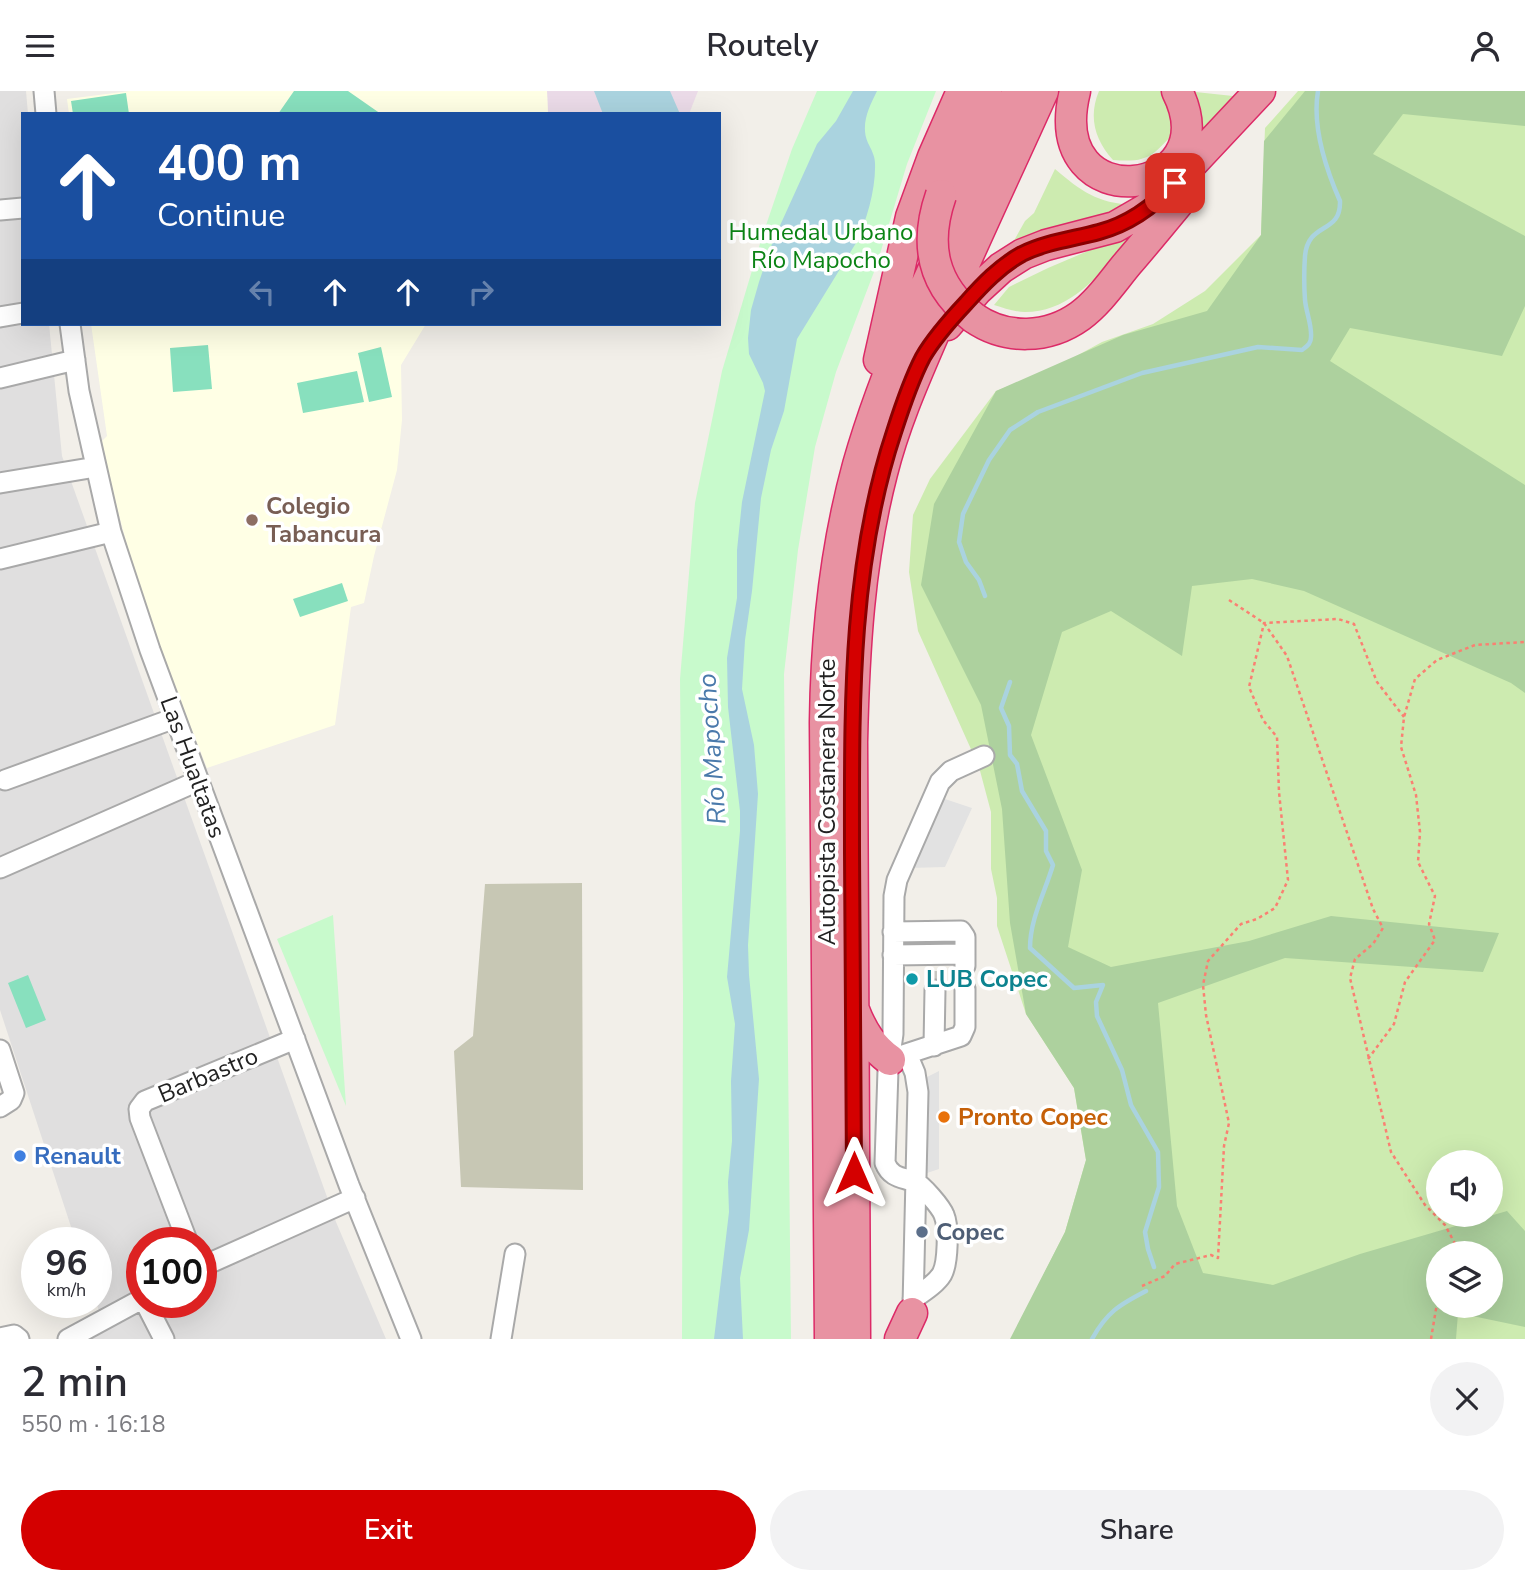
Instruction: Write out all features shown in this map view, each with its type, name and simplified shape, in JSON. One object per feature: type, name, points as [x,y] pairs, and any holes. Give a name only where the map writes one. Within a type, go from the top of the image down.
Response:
[{"type":"highway","points":[[986,91],[941,195],[932,228],[935,262],[949,293],[974,318],[997,330],[1031,334],[1055,329],[1080,316],[1095,302],[1271,91]]},
{"type":"highway","name":"Autopista Costanera Norte","points":[[830,1339],[826,673],[832,601],[841,541],[869,431],[905,335],[1018,91]]},
{"type":"highway","name":"Autopista Costanera Norte","points":[[855,1339],[852,729],[860,591],[882,470],[900,414],[1043,91]]},
{"type":"highway","points":[[955,285],[1014,190],[1062,91]]},
{"type":"highway","points":[[1075,91],[1070,128],[1081,156],[1102,176],[1129,183],[1146,180],[1161,173],[1179,152],[1186,131],[1186,120],[1177,91]]},
{"type":"highway","points":[[924,356],[964,305],[1010,261],[1046,245],[1115,227],[1153,205],[1260,91]]},
{"type":"highway","points":[[869,431],[873,389],[903,246],[921,187],[959,98]]},
{"type":"highway","points":[[852,1007],[865,1035],[873,1045],[898,1057]]},
{"type":"street","points":[[44,91],[46,112]]},
{"type":"street","points":[[0,210],[21,208]]},
{"type":"street","points":[[0,317],[21,313]]},
{"type":"street","name":"Las Hualtatas","points":[[70,326],[79,391],[111,533],[150,650],[355,1198],[411,1339]]},
{"type":"street","points":[[0,377],[75,360]]},
{"type":"street","points":[[0,482],[96,467]]},
{"type":"street","points":[[0,559],[111,533]]},
{"type":"street","points":[[5,780],[175,718]]},
{"type":"street","points":[[908,1317],[941,1276],[946,1258],[944,1213],[916,1183],[899,1178],[889,1171],[885,1163],[898,1057],[893,1034],[894,896],[897,880],[940,782],[951,771],[984,756]]},
{"type":"street","points":[[0,868],[198,781]]},
{"type":"street","points":[[893,932],[961,931],[965,937],[965,960],[936,961],[893,955]]},
{"type":"street","points":[[898,1057],[959,1038],[963,1034],[965,989]]},
{"type":"street","points":[[934,1046],[935,990]]},
{"type":"street","name":"Barbastro","points":[[182,1227],[140,1118],[139,1109],[145,1101],[295,1039]]},
{"type":"street","points":[[0,1050],[15,1093],[11,1100],[0,1107]]},
{"type":"street","points":[[898,1057],[915,1073],[918,1092],[908,1317]]},
{"type":"street","points":[[217,1260],[355,1198]]},
{"type":"street","points":[[501,1339],[515,1254]]},
{"type":"street","points":[[68,1339],[126,1310]]},
{"type":"street","points":[[152,1318],[164,1339]]},
{"type":"street","points":[[0,1338],[14,1335],[19,1339]]},
{"type":"path","points":[[1230,600],[1264,623],[1287,656],[1373,909],[1383,928],[1373,944],[1355,959],[1350,978],[1368,1059],[1391,1152],[1425,1205],[1445,1226],[1453,1241]]},
{"type":"path","points":[[1264,623],[1339,619],[1354,624],[1377,682],[1404,717]]},
{"type":"path","points":[[1142,1286],[1164,1276],[1175,1264],[1211,1255],[1218,1258],[1224,1146],[1229,1123],[1206,1016],[1203,985],[1208,961],[1241,924],[1257,919],[1275,908],[1288,880],[1279,792],[1277,737],[1263,720],[1249,687],[1264,623]]},
{"type":"path","points":[[1368,1059],[1394,1024],[1405,982],[1435,940],[1429,924],[1435,896],[1418,862],[1420,832],[1416,795],[1401,747],[1404,717],[1415,679],[1437,660],[1475,645],[1525,642]]},
{"type":"path","points":[[1431,1339],[1434,1318]]},
{"type":"shaded area","points":[[0,91],[26,91],[28,112],[21,112],[21,326],[49,326],[62,456],[336,1222],[386,1339],[83,1339],[104,1326],[101,1318],[112,1318],[112,1227],[71,1227],[0,1010]]},
{"type":"shaded area","points":[[130,91],[547,91],[548,112],[69,112],[67,99]]},
{"type":"shaded area","points":[[547,91],[698,91],[690,112],[548,112]]},
{"type":"shaded area","name":"Colegio Tabancura","points":[[91,326],[425,326],[401,365],[402,420],[397,470],[364,603],[351,607],[335,725],[207,768],[156,639],[130,556],[102,441],[107,436]]},
{"type":"shaded area","points":[[939,797],[972,808],[945,867],[909,868]]},
{"type":"shaded area","points":[[582,883],[583,1190],[461,1187],[454,1051],[473,1036],[485,884]]},
{"type":"shaded area","points":[[939,1071],[939,1169],[927,1173],[927,1077]]},
{"type":"green space","points":[[294,91],[348,91],[378,112],[279,112]]},
{"type":"green space","name":"Humedal Urbano Río Mapocho","points":[[817,91],[936,91],[907,164],[877,264],[836,372],[815,447],[798,550],[784,674],[791,1339],[682,1339],[680,679],[695,503],[722,371],[762,237],[792,149]]},
{"type":"green space","points":[[1099,91],[1165,91],[1177,130],[1150,155],[1136,160],[1113,160],[1095,128],[1094,110]]},
{"type":"green space","points":[[1186,91],[1233,96],[1200,137]]},
{"type":"green space","points":[[1298,91],[1525,91],[1525,1339],[1011,1339],[1065,1232],[1086,1160],[1074,1088],[1026,1014],[997,926],[997,898],[991,869],[991,812],[979,767],[918,631],[909,572],[913,515],[930,479],[996,391],[1058,366],[1102,342],[1153,324],[1205,291],[1261,235],[1265,128]]},
{"type":"green space","points":[[1305,91],[1525,91],[1525,126],[1403,114],[1373,154],[1525,236],[1525,306],[1502,356],[1350,328],[1330,361],[1525,485],[1525,693],[1511,683],[1304,591],[1252,579],[1192,586],[1182,656],[1111,611],[1062,632],[1031,735],[1082,870],[1068,947],[1111,967],[1249,941],[1331,916],[1499,933],[1483,972],[1285,958],[1158,1003],[1177,1206],[1203,1273],[1273,1285],[1360,1254],[1452,1227],[1503,1227],[1503,1212],[1507,1211],[1525,1231],[1525,1327],[1482,1318],[1503,1318],[1503,1241],[1426,1241],[1426,1318],[1458,1318],[1456,1339],[1010,1339],[1065,1232],[1086,1160],[1074,1088],[1026,1014],[1010,923],[1002,809],[981,705],[921,585],[934,504],[996,391],[1123,335],[1207,311],[1261,235],[1264,141]]},
{"type":"green space","points":[[126,93],[129,112],[73,112],[71,101]]},
{"type":"green space","points":[[1055,169],[1090,195],[1109,202],[1133,205],[1083,222],[1051,227],[1011,246],[1025,221],[1034,213]]},
{"type":"green space","points":[[1135,231],[1088,285],[1059,304],[1043,310],[1025,312],[994,305],[1009,287]]},
{"type":"green space","points":[[208,345],[212,389],[173,392],[170,348]]},
{"type":"green space","points":[[381,347],[392,397],[369,402],[358,353]]},
{"type":"green space","points":[[357,371],[364,402],[303,413],[297,383]]},
{"type":"green space","points":[[342,583],[348,601],[300,617],[293,599]]},
{"type":"green space","points":[[333,915],[346,1106],[277,939]]},
{"type":"green space","points":[[28,975],[46,1020],[26,1028],[8,983]]},
{"type":"water","points":[[594,91],[670,91],[679,112],[602,112]]},
{"type":"water","points":[[853,91],[877,91],[865,123],[866,136],[875,160],[872,193],[856,243],[797,339],[784,411],[771,450],[761,498],[745,640],[742,689],[754,745],[758,794],[748,945],[759,1079],[749,1230],[740,1278],[743,1339],[714,1339],[729,1212],[731,1081],[735,1024],[727,977],[740,831],[728,707],[727,658],[737,598],[737,550],[742,502],[765,391],[749,354],[751,310],[773,241],[817,144],[836,121]]},
{"type":"waterway","points":[[985,596],[979,580],[966,562],[959,542],[963,514],[989,460],[1010,430],[1038,412],[1142,373],[1258,347],[1302,350],[1309,343],[1311,328],[1306,305],[1304,272],[1307,245],[1312,237],[1335,219],[1340,201],[1319,133],[1318,91]]},
{"type":"waterway","points":[[1010,682],[1001,708],[1009,726],[1010,755],[1017,764],[1022,791],[1046,831],[1046,851],[1053,865],[1035,916],[1030,948],[1074,988],[1103,985],[1096,1002],[1097,1016],[1122,1070],[1131,1105],[1158,1152],[1159,1187],[1145,1232],[1154,1267]]},
{"type":"waterway","points":[[1092,1339],[1114,1310],[1146,1291]]},
{"type":"tunnel","points":[[935,990],[936,967]]},
{"type":"place","name":"Colegio Tabancura","points":[[252,520]]},
{"type":"place","name":"LUB Copec","points":[[912,979]]},
{"type":"place","name":"Pronto Copec","points":[[944,1117]]},
{"type":"place","name":"Renault","points":[[20,1156]]},
{"type":"place","name":"Copec","points":[[922,1232]]},
{"type":"route","points":[[854,1173],[854,664],[860,591],[869,532],[890,444],[924,356],[964,305],[993,275],[1010,261],[1037,248],[1128,221],[1153,205],[1175,183]]},
{"type":"water label","name":"Río Mapocho","points":[[712,749]]}]
